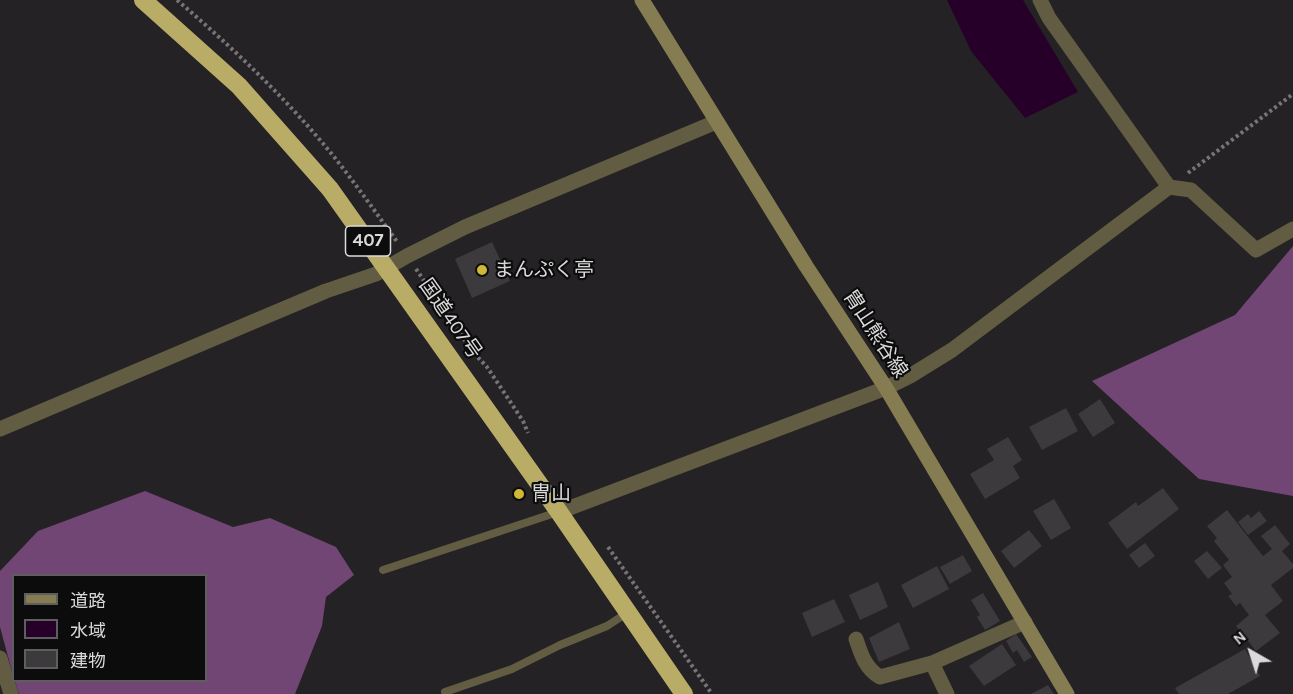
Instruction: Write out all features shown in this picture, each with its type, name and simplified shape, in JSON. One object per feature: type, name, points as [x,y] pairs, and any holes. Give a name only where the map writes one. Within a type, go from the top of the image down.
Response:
[{"type":"highway","name":"国道407号","points":[[143,0],[239,86],[330,189],[559,512],[684,694]]},
{"type":"main road","name":"胄山熊谷線","points":[[642,0],[806,266],[886,388],[1067,694]]},
{"type":"street","points":[[1040,0],[1049,18],[1169,187]]},
{"type":"street","points":[[0,429],[326,291],[376,274],[465,227],[716,122]]},
{"type":"street","points":[[559,512],[886,388],[910,376],[952,350],[1169,187],[1191,190],[1256,250],[1293,229]]},
{"type":"street","points":[[855,639],[864,662],[872,672],[880,677],[932,663],[1025,622]]},
{"type":"street","points":[[0,657],[11,694]]},
{"type":"street","points":[[932,663],[947,694]]},
{"type":"lane","points":[[383,570],[559,512]]},
{"type":"lane","points":[[445,692],[512,669],[560,645],[607,626],[627,613]]},
{"type":"path","points":[[1169,187],[1293,94]]},
{"type":"path","points":[[413,264],[472,351],[487,366],[534,442]]},
{"type":"path","points":[[603,540],[712,694]]},
{"type":"shaded area","points":[[1293,246],[1293,496],[1199,479],[1092,381],[1235,315]]},
{"type":"shaded area","points":[[145,491],[233,527],[270,518],[336,547],[354,575],[326,597],[322,626],[295,694],[19,694],[15,682],[207,682],[207,574],[12,574],[12,671],[0,627],[0,571],[38,531]]},
{"type":"water","points":[[947,0],[1023,0],[1078,92],[1025,118],[971,51]]},
{"type":"building","name":"まんぷく亭","points":[[492,242],[510,281],[472,298],[455,259]]},
{"type":"building","points":[[1100,399],[1115,423],[1093,437],[1078,414]]},
{"type":"building","points":[[1066,408],[1078,431],[1042,450],[1029,427]]},
{"type":"building","points":[[1008,437],[1022,460],[1013,466],[1020,478],[985,499],[970,474],[994,460],[987,449]]},
{"type":"building","points":[[1163,488],[1179,509],[1127,549],[1108,523],[1136,502],[1138,506]]},
{"type":"building","points":[[1054,499],[1071,528],[1051,540],[1033,511]]},
{"type":"building","points":[[1227,510],[1263,556],[1272,549],[1261,536],[1275,525],[1290,544],[1282,551],[1293,564],[1293,568],[1271,585],[1283,601],[1265,615],[1280,633],[1256,651],[1236,626],[1249,615],[1240,603],[1236,606],[1228,596],[1232,594],[1224,583],[1232,577],[1223,565],[1229,560],[1214,541],[1217,538],[1207,526]]},
{"type":"building","points":[[1259,511],[1267,521],[1248,535],[1238,522],[1248,514],[1251,518]]},
{"type":"building","points":[[1029,530],[1042,546],[1014,568],[1001,551]]},
{"type":"building","points":[[1145,543],[1155,556],[1139,568],[1129,555]]},
{"type":"building","points":[[1207,551],[1222,568],[1208,579],[1194,561]]},
{"type":"building","points":[[963,555],[972,571],[950,584],[940,567]]},
{"type":"building","points":[[937,566],[949,589],[913,608],[901,585]]},
{"type":"building","points":[[878,582],[888,607],[860,620],[849,595]]},
{"type":"building","points":[[983,593],[1000,621],[985,630],[977,617],[980,615],[971,600]]},
{"type":"building","points":[[834,599],[845,622],[812,637],[802,613]]},
{"type":"building","points":[[899,622],[910,649],[879,662],[869,638]]},
{"type":"building","points":[[1016,634],[1032,657],[1024,662],[1017,650],[1013,653],[1006,641]]},
{"type":"building","points":[[1002,644],[1016,665],[984,686],[969,666]]},
{"type":"building","points":[[1245,649],[1260,676],[1228,694],[1179,694],[1175,688]]},
{"type":"building","points":[[1048,685],[1054,694],[1031,694]]},
{"type":"place","name":"まんぷく亭","points":[[482,270]]},
{"type":"place","name":"冑山","points":[[519,494]]}]
